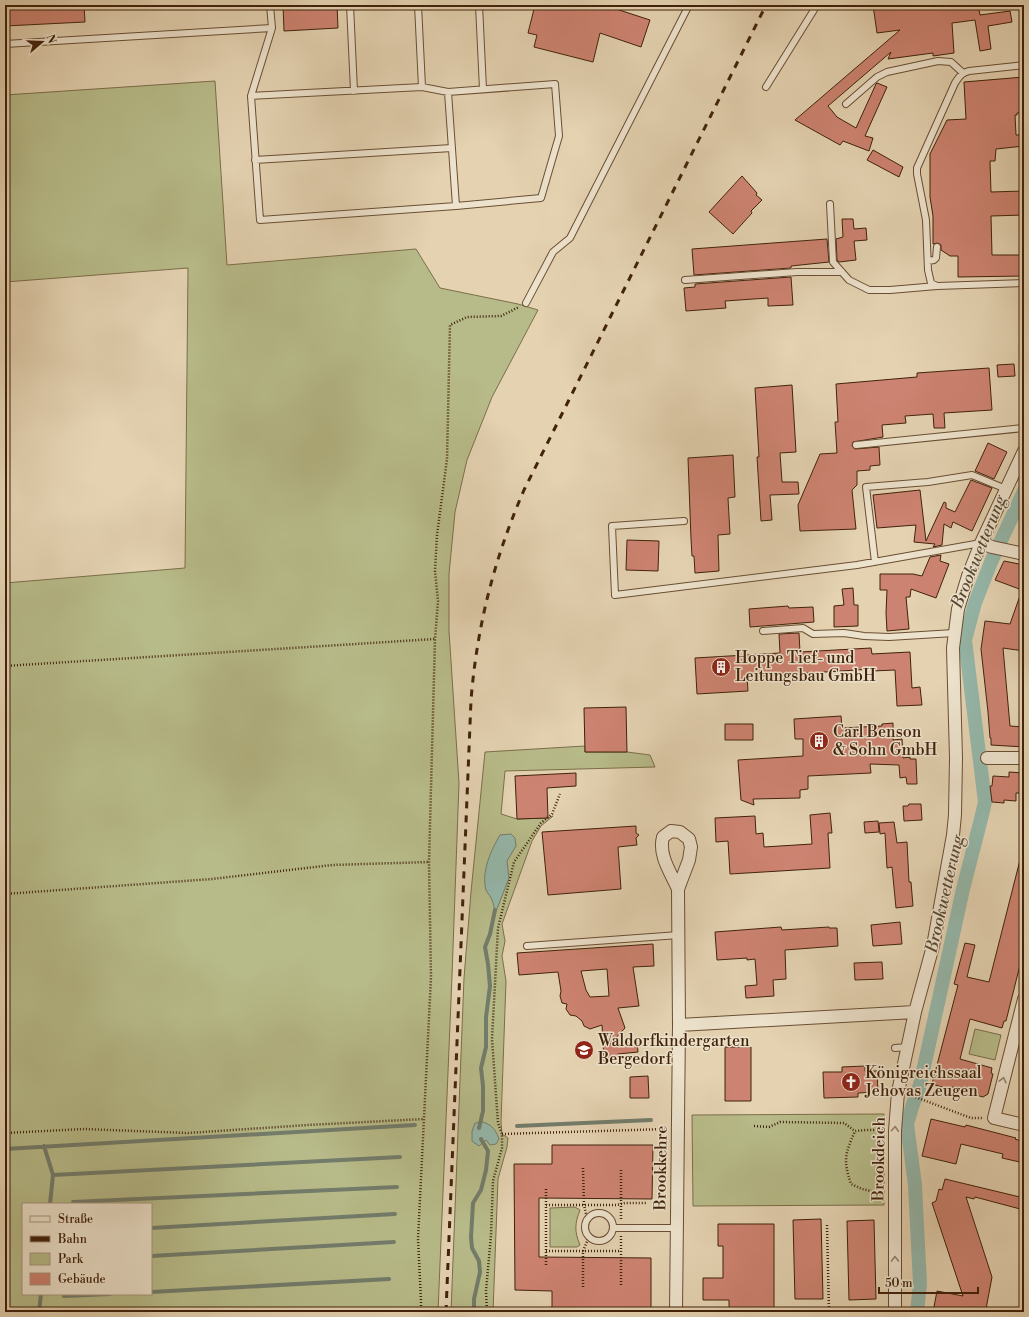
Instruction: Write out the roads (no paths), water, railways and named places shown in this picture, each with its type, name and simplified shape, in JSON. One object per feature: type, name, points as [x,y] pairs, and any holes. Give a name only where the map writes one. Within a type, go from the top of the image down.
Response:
[{"type":"street","name":"Brookdeich","points":[[895,1312],[894,1131],[898,1092],[915,1012],[933,946],[948,865],[955,814],[956,758],[953,648],[954,633],[960,603],[968,576],[986,545],[1006,489],[1024,451]]},
{"type":"street","points":[[986,545],[1010,552],[1024,554]]},
{"type":"street","points":[[987,758],[1024,758]]},
{"type":"street","name":"Brookkehre","points":[[676,1312],[679,1024],[678,890]]},
{"type":"street","points":[[1024,1000],[994,1118],[1024,1125]]},
{"type":"street","points":[[679,1024],[915,1012]]},
{"type":"lane","points":[[251,96],[422,87],[448,92],[555,84],[559,136],[541,198],[456,206],[260,220],[251,96],[272,28],[270,5]]},
{"type":"lane","points":[[350,5],[354,91]]},
{"type":"lane","points":[[418,5],[422,87]]},
{"type":"lane","points":[[478,5],[483,89]]},
{"type":"lane","points":[[526,303],[552,252],[570,238],[690,5]]},
{"type":"lane","points":[[766,87],[817,5]]},
{"type":"lane","points":[[5,44],[272,28]]},
{"type":"lane","points":[[846,104],[877,77],[886,72],[938,61],[951,62],[963,73]]},
{"type":"lane","points":[[937,286],[931,283],[929,276],[926,220],[917,168],[954,83],[963,73],[969,71],[1024,65]]},
{"type":"lane","points":[[448,92],[456,206]]},
{"type":"lane","points":[[255,160],[452,148]]},
{"type":"lane","points":[[830,204],[833,262],[849,280],[869,290],[1024,283]]},
{"type":"lane","points":[[928,261],[934,260],[938,256],[937,248]]},
{"type":"lane","points":[[685,280],[797,272],[842,272]]},
{"type":"lane","points":[[856,444],[1024,428]]},
{"type":"lane","points":[[874,562],[866,488],[928,482],[972,475],[1006,489]]},
{"type":"lane","points":[[684,521],[612,526],[614,595],[874,562],[986,545]]},
{"type":"lane","points":[[763,631],[803,628],[813,634],[844,633],[864,636],[890,637],[954,633]]},
{"type":"lane","points":[[527,946],[679,935]]},
{"type":"lane","points":[[895,1048],[908,1047]]},
{"type":"lane","points":[[594,1213],[604,1213],[611,1219],[614,1228],[610,1236],[606,1239],[597,1241],[589,1237],[585,1228],[587,1219],[594,1213]]},
{"type":"lane","points":[[614,1228],[676,1228]]},
{"type":"waterway","name":"Brookwetterung","points":[[917,1312],[920,1284],[915,1185],[907,1124],[920,1085],[963,889],[985,802],[965,640],[975,603],[991,562],[1024,491]]},
{"type":"waterway","points":[[479,1128],[483,1111],[481,1068],[486,1047],[486,1017],[490,986],[485,947],[490,934],[495,910]]},
{"type":"waterway","points":[[517,1126],[651,1120]]},
{"type":"waterway","points":[[5,1149],[415,1125]]},
{"type":"waterway","points":[[474,1312],[474,1299],[480,1272],[479,1261],[472,1248],[471,1237],[473,1203],[481,1190],[486,1170],[488,1151],[481,1139]]},
{"type":"waterway","points":[[44,1146],[53,1175],[50,1203]]},
{"type":"waterway","points":[[53,1175],[400,1157]]},
{"type":"waterway","points":[[73,1202],[397,1187]]},
{"type":"waterway","points":[[152,1228],[395,1214]]},
{"type":"waterway","points":[[152,1256],[394,1242]]},
{"type":"waterway","points":[[152,1292],[389,1279]]},
{"type":"waterway","points":[[39,1312],[41,1295]]},
{"type":"waterway","points":[[64,1296],[87,1295]]},
{"type":"railway","points":[[446,1312],[471,700],[482,619],[488,593],[513,516],[524,490],[766,5]]},
{"type":"place","name":"Hoppe Tief- und Leitungsbau GmbH","points":[[721,667]]},
{"type":"place","name":"Carl Benson & Sohn GmbH","points":[[819,741]]},
{"type":"place","name":"Waldorfkindergarten Bergedorf","points":[[584,1050]]},
{"type":"place","name":"Königreichssaal Jehovas Zeugen","points":[[851,1082]]}]
